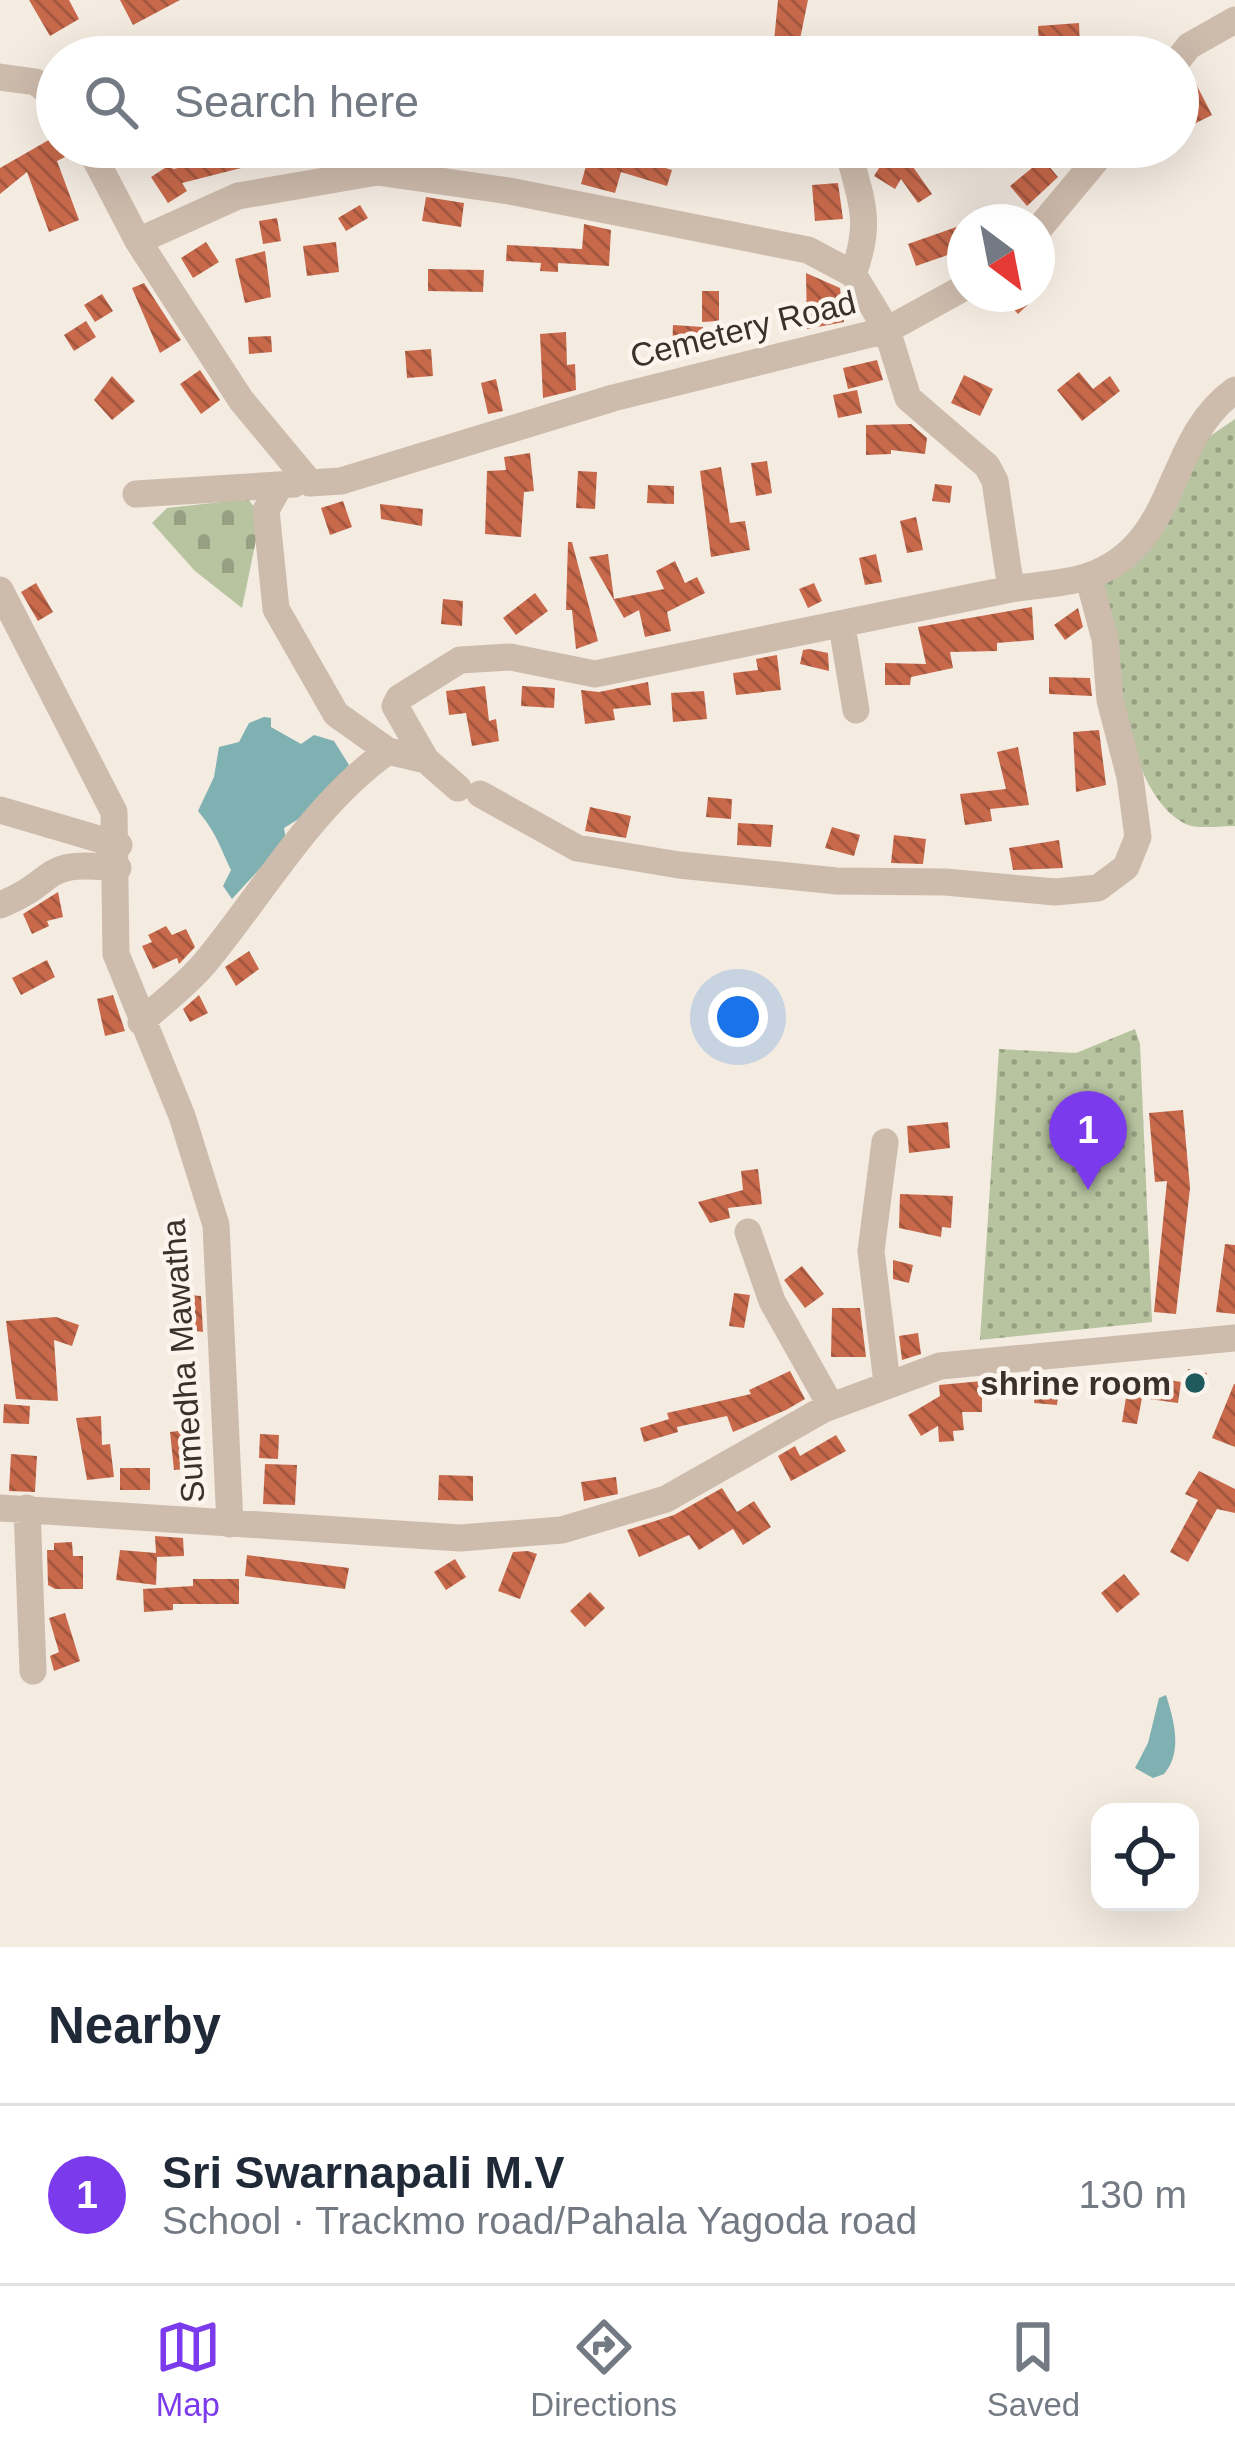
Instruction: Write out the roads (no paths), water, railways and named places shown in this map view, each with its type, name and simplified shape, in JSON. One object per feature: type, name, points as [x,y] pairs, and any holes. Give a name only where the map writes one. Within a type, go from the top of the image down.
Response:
[{"type":"street","points":[[1199,43],[1235,20]]},
{"type":"street","points":[[0,77],[36,82]]},
{"type":"street","points":[[100,168],[137,241],[175,291],[241,400],[310,483]]},
{"type":"street","points":[[853,168],[867,237],[853,274]]},
{"type":"street","points":[[1055,209],[1090,168]]},
{"type":"street","points":[[137,241],[238,196],[377,172],[508,191],[808,250],[853,274],[887,330],[947,297]]},
{"type":"street","name":"Cemetery Road","points":[[136,494],[341,481],[613,398],[887,330],[908,398],[987,466],[995,481],[1011,590]]},
{"type":"street","points":[[426,760],[395,706],[399,698],[460,660],[510,657],[596,674],[842,626],[880,612],[1088,576],[1145,542],[1199,425],[1235,390]]},
{"type":"street","points":[[280,485],[266,511],[276,609],[336,714],[388,751],[426,760],[469,791],[577,848],[679,865],[837,881],[945,882],[1055,892],[1098,888],[1126,867],[1138,837],[1130,777],[1110,700],[1105,639],[1088,576]]},
{"type":"street","name":"Sumedha Mawatha","points":[[0,590],[114,812],[116,954],[194,1150],[216,1225],[230,1524]]},
{"type":"street","points":[[842,626],[856,710]]},
{"type":"street","points":[[142,1022],[203,965],[238,914],[362,770],[388,751]]},
{"type":"street","points":[[0,810],[118,856]]},
{"type":"street","points":[[0,905],[22,896],[47,872],[118,856]]},
{"type":"street","points":[[885,1142],[871,1251],[887,1383]]},
{"type":"street","points":[[748,1232],[772,1301],[831,1406]]},
{"type":"street","points":[[33,1671],[14,1508],[460,1538],[562,1530],[666,1499],[831,1406],[940,1366],[1235,1338]]},
{"type":"water","points":[[271,718],[271,727],[301,744],[314,735],[334,741],[349,765],[310,812],[284,828],[286,840],[232,899],[223,886],[231,870],[198,811],[214,777],[219,747],[239,742],[249,723]]},
{"type":"water","points":[[1166,1695],[1175,1746],[1164,1774],[1153,1778],[1135,1768],[1148,1743],[1159,1698]]},
{"type":"place","name":"Sri Swarnapali M.V","points":[[1088,1190]]},
{"type":"place","name":"shrine room","points":[[1195,1383]]}]
